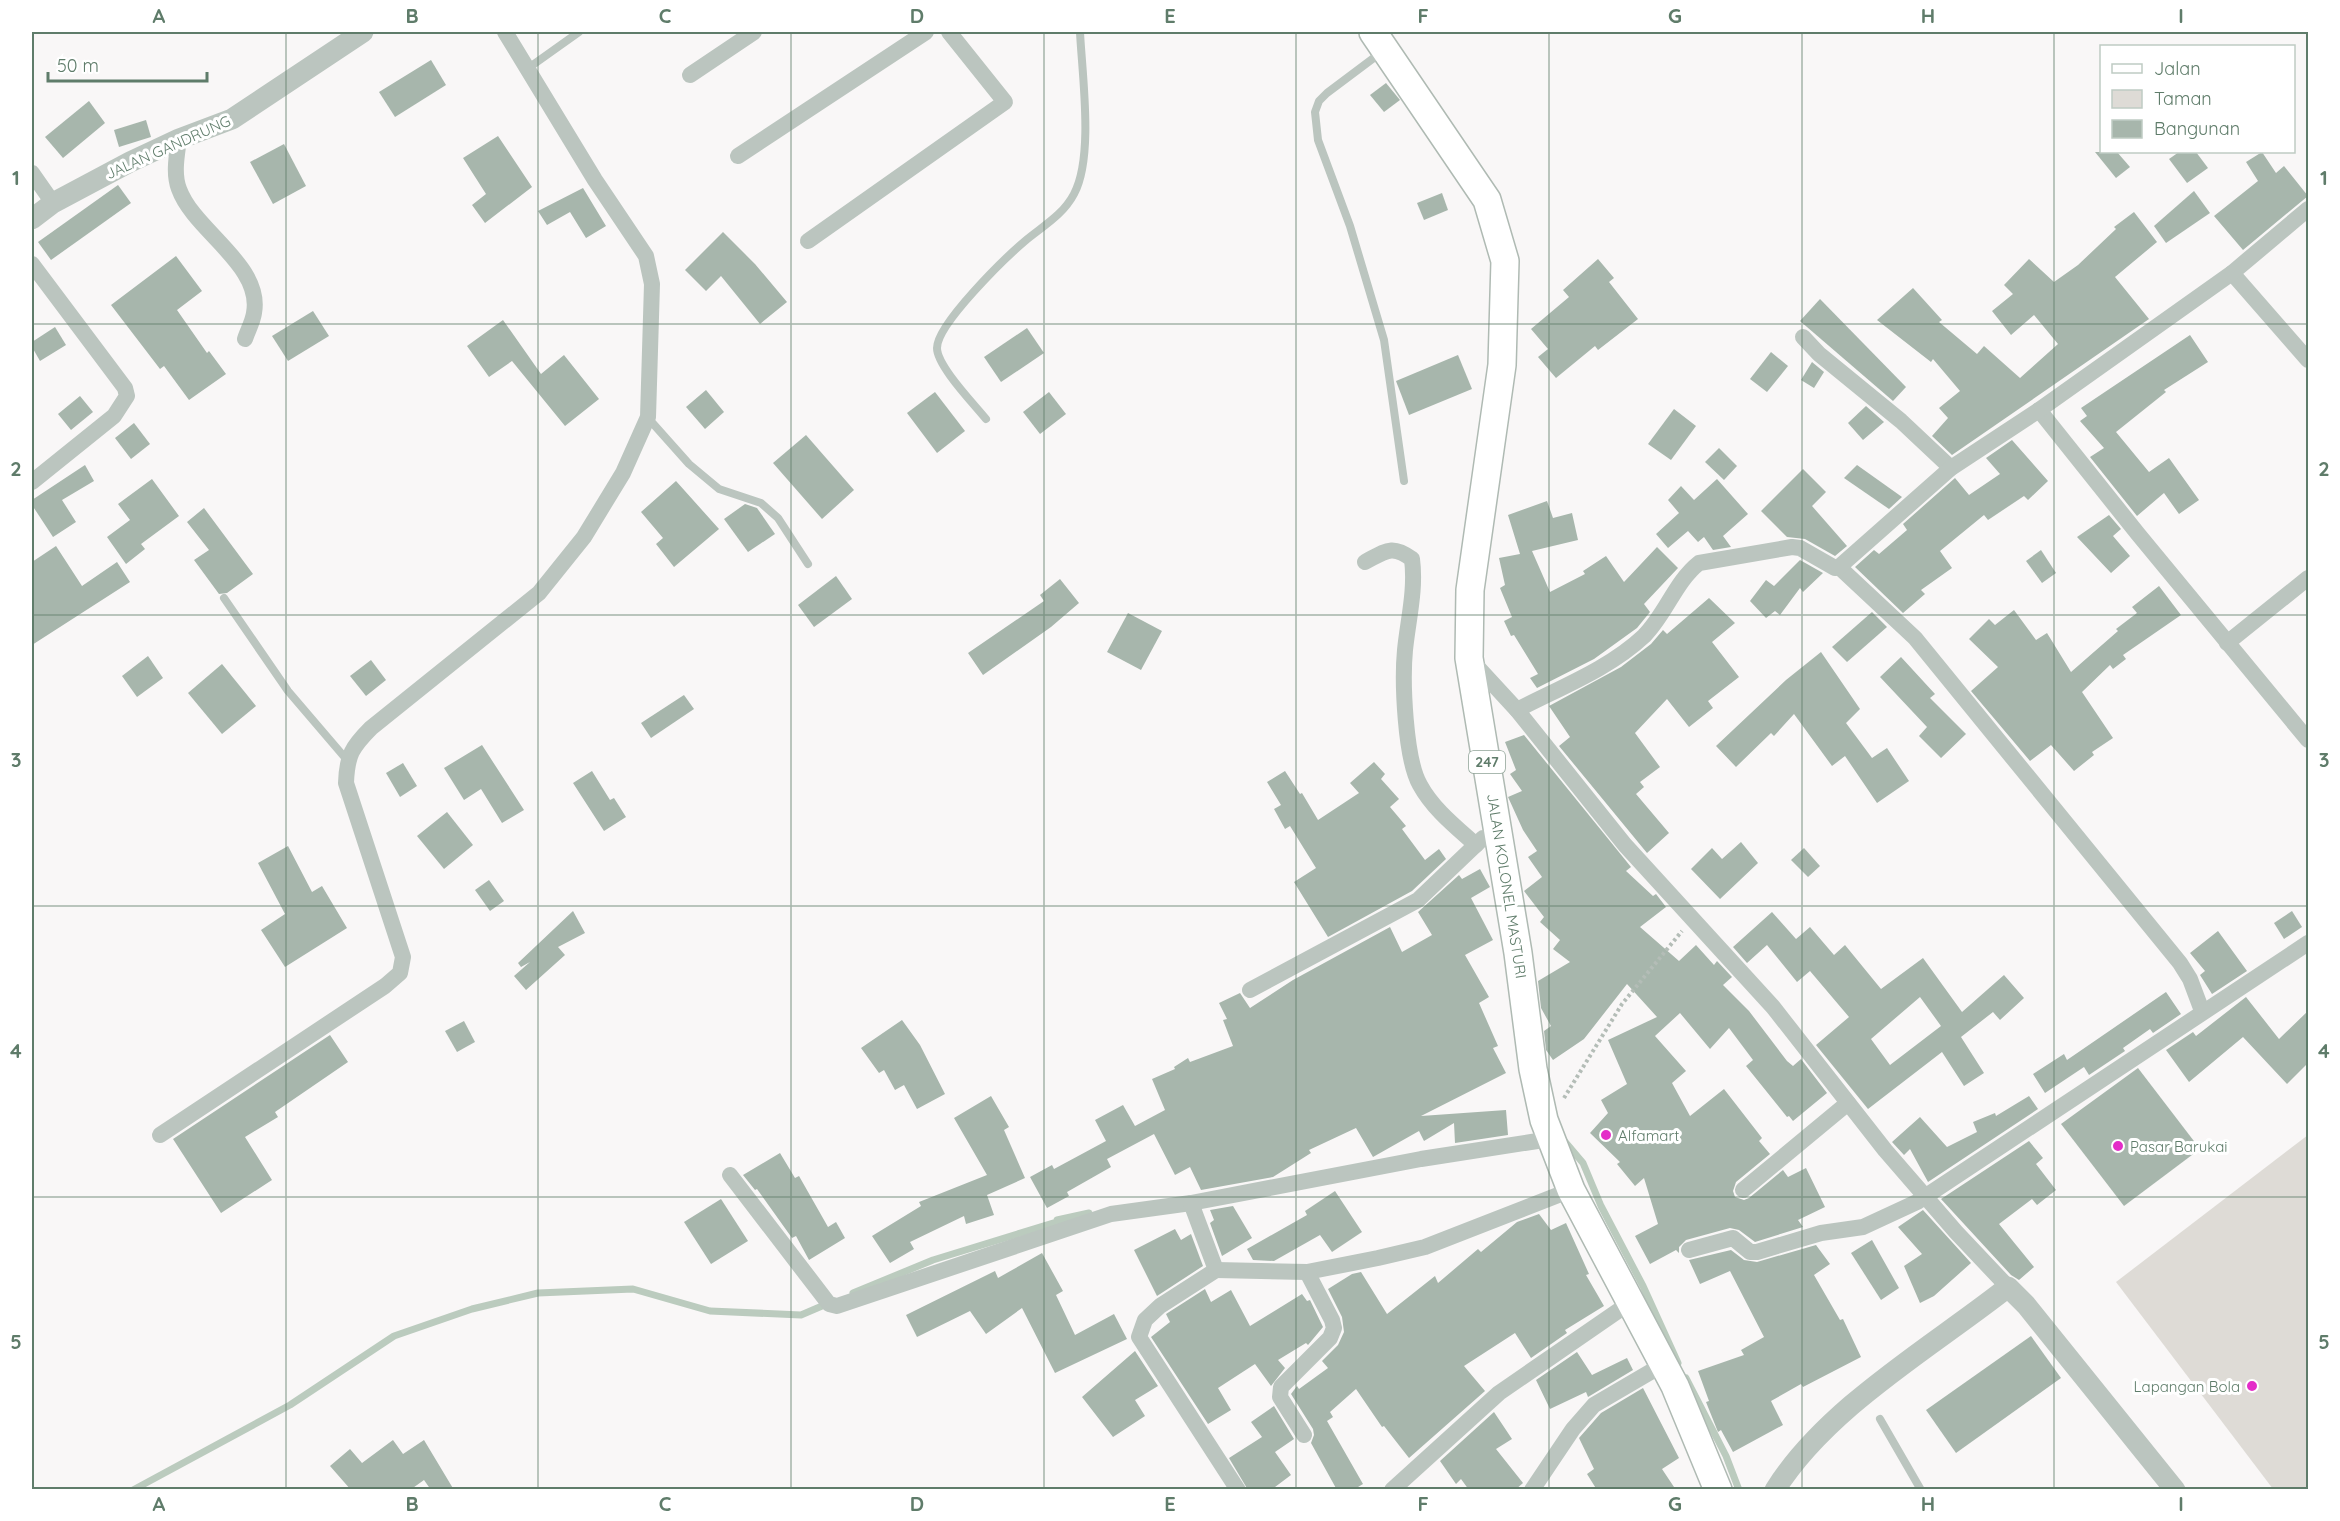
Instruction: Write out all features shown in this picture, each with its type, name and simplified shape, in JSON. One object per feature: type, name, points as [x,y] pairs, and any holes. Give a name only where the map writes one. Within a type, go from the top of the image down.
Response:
[{"type":"main road","name":"JALAN KOLONEL MASTURI","points":[[1379,40],[1486,200],[1505,261],[1502,364],[1470,591],[1469,658],[1497,822],[1533,1069],[1547,1129],[1571,1191],[1664,1364],[1718,1490]]},
{"type":"street","name":"JALAN GANDRUNG","points":[[32,219],[53,203],[179,139],[232,119],[363,32]]},
{"type":"street","points":[[160,1135],[386,986],[400,973],[403,957],[346,783],[347,760],[356,744],[371,728],[539,592],[584,537],[622,473],[648,417],[652,284],[646,256],[595,180],[505,32]]},
{"type":"street","points":[[690,75],[754,32]]},
{"type":"street","points":[[738,156],[926,32]]},
{"type":"street","points":[[808,241],[1005,102],[949,32]]},
{"type":"street","points":[[179,139],[176,169],[178,188],[186,204],[246,275],[254,295],[254,312],[245,339]]},
{"type":"street","points":[[32,173],[53,203]]},
{"type":"street","points":[[1517,710],[1619,657],[1645,635],[1689,571],[1699,563],[1792,547],[1800,548],[1835,568],[1839,567],[1951,468],[2039,410],[2232,273],[2308,209]]},
{"type":"street","points":[[32,264],[125,388],[127,396],[114,416],[32,482]]},
{"type":"street","points":[[2232,273],[2308,360]]},
{"type":"street","points":[[1803,337],[1819,354],[1901,421],[1951,468]]},
{"type":"street","points":[[2039,410],[2308,740]]},
{"type":"street","points":[[1365,562],[1390,549],[1401,551],[1412,559],[1414,578],[1404,653],[1410,761],[1419,785],[1438,810],[1476,845]]},
{"type":"street","points":[[1839,567],[1915,638],[2180,963],[2190,979],[2202,1011]]},
{"type":"street","points":[[2227,643],[2308,579]]},
{"type":"street","points":[[1469,658],[1517,710],[1625,845],[1773,1007],[1848,1103],[1956,1232],[2026,1305],[2175,1490]]},
{"type":"street","points":[[1250,990],[1418,900],[1497,822]]},
{"type":"street","points":[[1689,1250],[1733,1238],[1750,1252],[1757,1252],[1821,1233],[1863,1227],[1926,1196],[2055,1113],[2202,1011],[2308,942]]},
{"type":"street","points":[[1743,1190],[1848,1103]]},
{"type":"street","points":[[730,1175],[832,1305],[1088,1220],[1191,1203],[1421,1159],[1547,1129]]},
{"type":"street","points":[[1238,1490],[1139,1337],[1145,1320],[1160,1306],[1216,1270],[1307,1272],[1425,1247],[1571,1191]]},
{"type":"street","points":[[1191,1203],[1216,1270]]},
{"type":"street","points":[[1305,1435],[1280,1397],[1281,1387],[1330,1338],[1334,1328],[1307,1272]]},
{"type":"street","points":[[1775,1490],[1794,1464],[1861,1397],[2008,1287]]},
{"type":"street","points":[[1392,1490],[1499,1393],[1631,1302]]},
{"type":"street","points":[[1532,1490],[1573,1429],[1594,1405],[1664,1364]]},
{"type":"lane","points":[[527,69],[579,32]]},
{"type":"lane","points":[[986,419],[943,364],[937,349],[941,334],[950,320],[994,270],[1027,239],[1061,213],[1075,193],[1083,165],[1085,135],[1080,32]]},
{"type":"lane","points":[[1379,40],[1319,101],[1315,112],[1318,140],[1350,226],[1384,340],[1404,482]]},
{"type":"lane","points":[[648,417],[689,464],[719,489],[761,503],[778,518],[808,564]]},
{"type":"lane","points":[[224,598],[288,691],[347,760]]},
{"type":"lane","points":[[1880,1419],[1921,1490]]},
{"type":"path","points":[[1547,1129],[1622,1004],[1692,919]]},
{"type":"green space","name":"Lapangan Bola","points":[[2308,1135],[2308,1489],[2273,1489],[2116,1282]]},
{"type":"building","points":[[431,60],[446,85],[395,117],[379,92]]},
{"type":"building","points":[[1386,83],[1400,100],[1384,112],[1370,95]]},
{"type":"building","points":[[89,101],[105,123],[63,158],[45,137]]},
{"type":"building","points":[[146,120],[151,137],[119,147],[114,130]]},
{"type":"building","points":[[498,136],[532,187],[485,223],[472,205],[486,194],[463,158]]},
{"type":"building","points":[[284,144],[306,186],[273,204],[250,162]]},
{"type":"building","points":[[2095,152],[2118,153],[2130,167],[2116,178]]},
{"type":"building","points":[[2178,153],[2197,153],[2208,168],[2187,183],[2169,159]]},
{"type":"building","points":[[2263,153],[2276,173],[2284,166],[2308,196],[2243,250],[2214,216],[2258,181],[2246,162]]},
{"type":"building","points":[[118,185],[131,203],[51,260],[38,242]]},
{"type":"building","points":[[583,188],[606,226],[586,238],[570,212],[547,225],[538,211]]},
{"type":"building","points":[[2194,191],[2210,213],[2166,243],[2154,226]]},
{"type":"building","points":[[1442,193],[1448,210],[1424,220],[1417,203]]},
{"type":"building","points":[[2134,212],[2157,242],[2115,277],[2149,319],[1952,455],[1932,436],[1948,418],[1939,408],[1960,391],[1933,359],[1931,362],[1877,320],[1913,288],[1942,320],[1939,322],[1977,354],[1984,346],[2020,378],[2058,344],[2034,315],[2011,335],[1992,311],[2013,294],[2004,285],[2029,259],[2054,282],[2078,265],[2116,229],[2114,227]]},
{"type":"building","points":[[723,232],[755,264],[787,302],[760,324],[721,276],[706,291],[685,270]]},
{"type":"building","points":[[176,256],[202,291],[177,310],[207,353],[209,351],[226,374],[189,400],[164,366],[160,369],[111,305]]},
{"type":"building","points":[[1598,259],[1614,278],[1609,282],[1638,319],[1598,350],[1595,346],[1556,378],[1538,357],[1548,349],[1531,329],[1569,297],[1563,290]]},
{"type":"building","points":[[1820,299],[1906,387],[1893,401],[1800,321]]},
{"type":"building","points":[[313,311],[329,336],[288,361],[272,336]]},
{"type":"building","points":[[503,320],[541,374],[564,355],[599,399],[565,426],[512,361],[489,377],[467,346]]},
{"type":"building","points":[[55,327],[66,345],[40,361],[32,347],[32,342]]},
{"type":"building","points":[[1027,328],[1044,353],[1001,382],[984,357]]},
{"type":"building","points":[[2190,335],[2208,362],[2164,390],[2166,392],[2116,432],[2149,472],[2169,458],[2199,500],[2179,514],[2164,493],[2137,516],[2090,457],[2104,448],[2080,421],[2087,416],[2081,408]]},
{"type":"building","points":[[1771,352],[1788,366],[1767,392],[1750,379]]},
{"type":"building","points":[[1458,355],[1472,389],[1409,415],[1396,381]]},
{"type":"building","points":[[1812,362],[1824,372],[1814,388],[1801,380]]},
{"type":"building","points":[[706,390],[724,412],[705,429],[686,407]]},
{"type":"building","points":[[935,392],[965,431],[937,453],[907,413]]},
{"type":"building","points":[[1049,392],[1066,414],[1040,434],[1023,412]]},
{"type":"building","points":[[80,396],[93,412],[71,430],[58,414]]},
{"type":"building","points":[[1866,406],[1884,422],[1863,440],[1848,423]]},
{"type":"building","points":[[1674,409],[1696,426],[1671,460],[1648,444]]},
{"type":"building","points":[[134,423],[150,444],[131,459],[115,438]]},
{"type":"building","points":[[806,435],[854,490],[822,519],[773,463]]},
{"type":"building","points":[[2012,440],[2048,481],[2028,500],[2024,496],[1988,520],[1984,515],[1940,551],[1952,568],[1921,590],[1925,594],[1903,613],[1855,567],[1874,550],[1879,554],[1907,530],[1903,524],[1955,478],[1969,495],[2000,474],[1986,458]]},
{"type":"building","points":[[1719,448],[1737,466],[1724,480],[1705,462]]},
{"type":"building","points":[[85,465],[94,481],[62,500],[76,522],[53,537],[32,505],[32,500]]},
{"type":"building","points":[[1857,465],[1902,497],[1889,509],[1844,478]]},
{"type":"building","points":[[1803,469],[1826,492],[1812,506],[1847,546],[1835,556],[1805,539],[1787,537],[1761,511]]},
{"type":"building","points":[[152,479],[179,516],[141,544],[145,549],[126,564],[107,537],[130,520],[118,504]]},
{"type":"building","points":[[1717,479],[1748,514],[1723,536],[1731,547],[1713,550],[1704,537],[1698,542],[1688,531],[1668,548],[1656,534],[1679,513],[1668,500],[1681,486],[1694,500]]},
{"type":"building","points":[[676,481],[719,529],[674,567],[656,544],[663,538],[641,512]]},
{"type":"building","points":[[1547,501],[1553,518],[1572,513],[1578,540],[1532,551],[1550,592],[1585,574],[1583,571],[1606,556],[1624,582],[1657,547],[1678,568],[1644,604],[1650,612],[1637,628],[1594,659],[1537,688],[1530,678],[1538,674],[1514,635],[1511,636],[1504,621],[1512,617],[1500,588],[1505,585],[1499,558],[1520,554],[1508,515]]},
{"type":"building","points":[[745,504],[757,508],[775,534],[748,552],[724,519]]},
{"type":"building","points":[[204,508],[253,574],[227,593],[219,594],[194,560],[209,550],[187,522]]},
{"type":"building","points":[[2109,515],[2121,529],[2113,536],[2130,556],[2111,573],[2077,537]]},
{"type":"building","points":[[56,546],[82,586],[117,562],[130,582],[32,645],[32,562]]},
{"type":"building","points":[[2041,550],[2056,573],[2042,583],[2026,561]]},
{"type":"building","points":[[1800,560],[1823,573],[1803,592],[1800,588],[1780,615],[1775,611],[1766,618],[1750,601],[1766,580],[1774,586]]},
{"type":"building","points":[[836,576],[852,599],[814,627],[798,605]]},
{"type":"building","points":[[1060,579],[1079,603],[1051,627],[983,675],[968,653],[1044,601],[1040,595]]},
{"type":"building","points":[[2159,586],[2181,615],[2123,655],[2126,659],[2113,669],[2110,665],[2082,692],[2113,738],[2092,752],[2094,755],[2074,771],[2051,745],[2030,761],[1971,691],[1998,667],[1969,639],[1989,619],[1995,625],[2014,610],[2036,640],[2047,633],[2071,672],[2118,631],[2116,629],[2137,613],[2132,607]]},
{"type":"building","points":[[1709,598],[1735,623],[1712,642],[1739,677],[1708,701],[1713,708],[1689,727],[1667,699],[1635,733],[1660,767],[1640,782],[1644,787],[1636,794],[1669,833],[1647,853],[1559,746],[1570,737],[1549,706],[1621,667],[1651,644],[1663,630],[1667,634]]},
{"type":"building","points":[[1872,612],[1887,627],[1847,662],[1832,647]]},
{"type":"building","points":[[1128,613],[1162,631],[1141,670],[1107,652]]},
{"type":"building","points":[[1821,652],[1860,709],[1846,723],[1872,758],[1887,748],[1909,781],[1877,803],[1845,756],[1832,766],[1794,714],[1774,736],[1771,733],[1736,767],[1716,746],[1786,680]]},
{"type":"building","points":[[148,656],[163,678],[137,697],[122,676]]},
{"type":"building","points":[[1901,657],[1935,694],[1930,698],[1966,734],[1941,758],[1919,736],[1927,727],[1880,677]]},
{"type":"building","points":[[371,660],[386,680],[366,696],[350,676]]},
{"type":"building","points":[[222,664],[256,706],[222,734],[188,693]]},
{"type":"building","points":[[684,695],[694,709],[651,738],[641,723]]},
{"type":"building","points":[[1524,735],[1631,867],[1626,871],[1653,896],[1656,894],[1666,907],[1640,927],[1679,961],[1696,945],[1714,965],[1717,961],[1732,977],[1723,985],[1749,1011],[1787,1061],[1793,1066],[1801,1059],[1827,1093],[1793,1121],[1789,1116],[1787,1117],[1746,1066],[1753,1060],[1729,1028],[1710,1049],[1680,1013],[1655,1036],[1686,1071],[1672,1083],[1690,1116],[1724,1089],[1762,1138],[1759,1141],[1770,1154],[1736,1182],[1733,1191],[1735,1197],[1744,1200],[1749,1198],[1783,1170],[1788,1177],[1806,1168],[1825,1207],[1798,1220],[1803,1227],[1755,1242],[1739,1230],[1730,1228],[1686,1240],[1679,1247],[1679,1253],[1676,1250],[1650,1264],[1635,1236],[1658,1224],[1644,1178],[1635,1186],[1617,1164],[1620,1162],[1590,1133],[1608,1113],[1601,1100],[1627,1084],[1608,1040],[1657,1017],[1627,984],[1584,1039],[1553,1060],[1546,1050],[1544,1031],[1551,1026],[1541,1008],[1538,981],[1570,962],[1553,949],[1560,940],[1540,922],[1544,917],[1524,891],[1542,877],[1528,857],[1537,851],[1523,830],[1508,797],[1522,791],[1510,774],[1516,770],[1505,742]]},
{"type":"building","points":[[482,745],[524,810],[502,823],[481,789],[464,800],[444,768]]},
{"type":"building","points":[[1374,762],[1385,774],[1381,779],[1399,799],[1390,807],[1406,826],[1402,829],[1425,860],[1439,849],[1446,859],[1412,891],[1328,937],[1294,882],[1316,868],[1290,826],[1285,829],[1274,809],[1281,805],[1267,782],[1285,771],[1300,794],[1302,793],[1318,820],[1359,793],[1350,783]]},
{"type":"building","points":[[403,763],[417,786],[400,797],[386,773]]},
{"type":"building","points":[[592,771],[610,800],[614,798],[626,817],[604,831],[573,783]]},
{"type":"building","points":[[447,812],[473,845],[444,869],[417,836]]},
{"type":"building","points":[[1741,842],[1758,863],[1720,899],[1691,869],[1712,848],[1722,859]]},
{"type":"building","points":[[288,846],[312,892],[322,886],[347,928],[285,967],[261,930],[285,914],[258,863]]},
{"type":"building","points":[[1804,848],[1820,866],[1808,877],[1791,860]]},
{"type":"building","points":[[1480,869],[1490,887],[1471,898],[1493,940],[1465,955],[1489,997],[1479,1003],[1498,1046],[1493,1048],[1506,1073],[1421,1116],[1506,1110],[1508,1135],[1455,1143],[1454,1123],[1424,1141],[1419,1131],[1373,1157],[1356,1128],[1309,1150],[1311,1153],[1273,1177],[1201,1190],[1190,1167],[1175,1175],[1154,1134],[1107,1159],[1111,1167],[1067,1192],[1069,1196],[1047,1208],[1030,1177],[1052,1165],[1054,1169],[1106,1141],[1095,1120],[1123,1105],[1135,1126],[1165,1110],[1152,1079],[1175,1069],[1174,1067],[1188,1058],[1190,1062],[1233,1046],[1223,1020],[1227,1019],[1219,1003],[1240,993],[1250,1008],[1293,980],[1390,927],[1402,952],[1432,935],[1418,912],[1459,875],[1462,879]]},
{"type":"building","points":[[489,880],[504,901],[490,911],[475,890]]},
{"type":"building","points":[[573,911],[585,933],[558,947],[565,955],[526,990],[514,976],[530,962],[521,967],[518,963]]},
{"type":"building","points":[[2292,911],[2302,927],[2284,939],[2274,923]]},
{"type":"building","points":[[1772,912],[1796,939],[1810,927],[1834,955],[1845,945],[1881,989],[1923,958],[1962,1012],[2004,975],[2024,998],[2000,1020],[1993,1012],[1961,1037],[1984,1073],[1964,1086],[1942,1052],[1868,1109],[1816,1045],[1849,1017],[1810,971],[1797,982],[1767,945],[1747,963],[1733,947]],"holes":[[[1920,997],[1941,1026],[1890,1065],[1871,1039]]]},
{"type":"building","points":[[2218,931],[2247,971],[2212,994],[2200,975],[2205,971],[2190,953]]},
{"type":"building","points":[[2166,992],[2181,1014],[2153,1033],[2150,1029],[2123,1048],[2125,1051],[2089,1075],[2084,1067],[2045,1093],[2033,1074],[2064,1054],[2067,1060]]},
{"type":"building","points":[[2246,997],[2279,1039],[2308,1011],[2308,1063],[2287,1084],[2243,1037],[2189,1082],[2166,1050],[2193,1032],[2196,1036]]},
{"type":"building","points":[[902,1020],[920,1045],[945,1094],[917,1109],[904,1085],[895,1090],[884,1070],[879,1073],[861,1048]]},
{"type":"building","points":[[464,1021],[475,1042],[457,1052],[445,1031]]},
{"type":"building","points":[[330,1035],[348,1062],[275,1112],[278,1117],[245,1137],[272,1180],[221,1213],[173,1139]]},
{"type":"building","points":[[2138,1068],[2200,1149],[2124,1206],[2061,1124]]},
{"type":"building","points":[[991,1096],[1009,1127],[1004,1130],[1025,1178],[987,1195],[994,1215],[966,1224],[964,1216],[910,1242],[914,1249],[890,1263],[872,1236],[921,1206],[919,1202],[987,1175],[954,1118]]},
{"type":"building","points":[[2029,1096],[2038,1109],[1928,1182],[1910,1149],[1904,1155],[1892,1142],[1920,1117],[1947,1147],[1977,1132],[1973,1122],[1995,1113],[1996,1116]]},
{"type":"building","points":[[2029,1141],[2043,1158],[2036,1164],[2056,1190],[2037,1205],[2032,1199],[1999,1224],[2034,1267],[2019,1280],[2011,1275],[1941,1199]]},
{"type":"building","points":[[780,1153],[795,1178],[799,1176],[828,1227],[836,1222],[845,1238],[809,1260],[796,1236],[792,1238],[757,1189],[755,1190],[743,1175]]},
{"type":"building","points":[[1335,1191],[1362,1232],[1332,1252],[1320,1235],[1274,1261],[1253,1260],[1247,1249],[1307,1215],[1305,1211]]},
{"type":"building","points":[[721,1199],[748,1241],[711,1264],[684,1222]]},
{"type":"building","points":[[1233,1206],[1252,1238],[1222,1256],[1210,1223],[1214,1220],[1210,1210]]},
{"type":"building","points":[[1923,1210],[1971,1263],[1934,1296],[1920,1303],[1904,1266],[1922,1254],[1898,1227]]},
{"type":"building","points":[[1539,1214],[1551,1230],[1566,1223],[1589,1274],[1586,1275],[1604,1306],[1565,1330],[1567,1333],[1531,1358],[1515,1333],[1464,1366],[1485,1391],[1409,1458],[1384,1426],[1382,1427],[1356,1389],[1330,1412],[1333,1417],[1327,1421],[1363,1484],[1353,1490],[1337,1490],[1311,1443],[1314,1435],[1313,1429],[1291,1394],[1297,1386],[1299,1389],[1328,1368],[1322,1361],[1338,1345],[1344,1332],[1342,1317],[1328,1289],[1352,1274],[1361,1272],[1387,1314],[1435,1276],[1438,1283],[1478,1249],[1481,1252],[1517,1222]]},
{"type":"building","points":[[1175,1229],[1181,1240],[1191,1234],[1203,1266],[1157,1296],[1134,1250]]},
{"type":"building","points":[[1872,1240],[1899,1288],[1881,1300],[1851,1253]]},
{"type":"building","points":[[1816,1245],[1830,1264],[1814,1275],[1840,1320],[1843,1319],[1861,1357],[1803,1387],[1801,1384],[1771,1401],[1783,1425],[1733,1452],[1721,1430],[1718,1432],[1706,1402],[1709,1401],[1698,1371],[1744,1355],[1741,1350],[1764,1337],[1730,1271],[1700,1284],[1689,1260],[1731,1250],[1744,1260],[1757,1262]]},
{"type":"building","points":[[1042,1253],[1063,1291],[1056,1295],[1075,1335],[1114,1314],[1127,1339],[1055,1373],[1022,1308],[986,1334],[970,1311],[917,1337],[906,1315],[995,1271],[998,1278]]},
{"type":"building","points":[[1205,1289],[1211,1302],[1231,1290],[1250,1326],[1302,1294],[1307,1301],[1310,1300],[1323,1327],[1308,1345],[1306,1343],[1278,1360],[1285,1368],[1271,1386],[1255,1364],[1218,1388],[1231,1410],[1208,1424],[1151,1337],[1170,1322],[1166,1314]]},
{"type":"building","points":[[2031,1336],[2061,1378],[1956,1453],[1926,1410]]},
{"type":"building","points":[[1135,1351],[1158,1386],[1135,1400],[1145,1416],[1113,1437],[1082,1397]]},
{"type":"building","points":[[1577,1352],[1592,1375],[1627,1358],[1633,1370],[1588,1397],[1586,1392],[1550,1409],[1536,1380]]},
{"type":"building","points":[[1643,1388],[1679,1458],[1662,1469],[1676,1490],[1597,1490],[1587,1474],[1594,1469],[1579,1438],[1601,1413]]},
{"type":"building","points":[[1274,1406],[1294,1439],[1275,1452],[1291,1475],[1271,1490],[1248,1490],[1229,1458],[1262,1437],[1251,1422]]},
{"type":"building","points":[[1494,1412],[1512,1439],[1496,1449],[1523,1483],[1515,1490],[1469,1490],[1461,1479],[1456,1484],[1440,1461]]},
{"type":"building","points":[[393,1440],[403,1454],[424,1440],[454,1490],[431,1490],[424,1480],[410,1490],[351,1490],[330,1466],[350,1449],[362,1463]]},
{"type":"waterway","points":[[1561,1137],[1583,1163],[1601,1206],[1643,1286],[1678,1363]]},
{"type":"waterway","points":[[853,1293],[933,1260],[1063,1220],[1057,1220],[1089,1213]]},
{"type":"waterway","points":[[133,1490],[290,1405],[394,1336],[472,1309],[538,1293],[633,1289],[710,1311],[801,1315],[829,1303]]},
{"type":"waterway","points":[[1686,1378],[1726,1456],[1739,1490]]},
{"type":"place","name":"Alfamart","points":[[1606,1135]]},
{"type":"place","name":"Pasar Barukai","points":[[2118,1146]]},
{"type":"place","name":"Lapangan Bola","points":[[2252,1386]]}]
